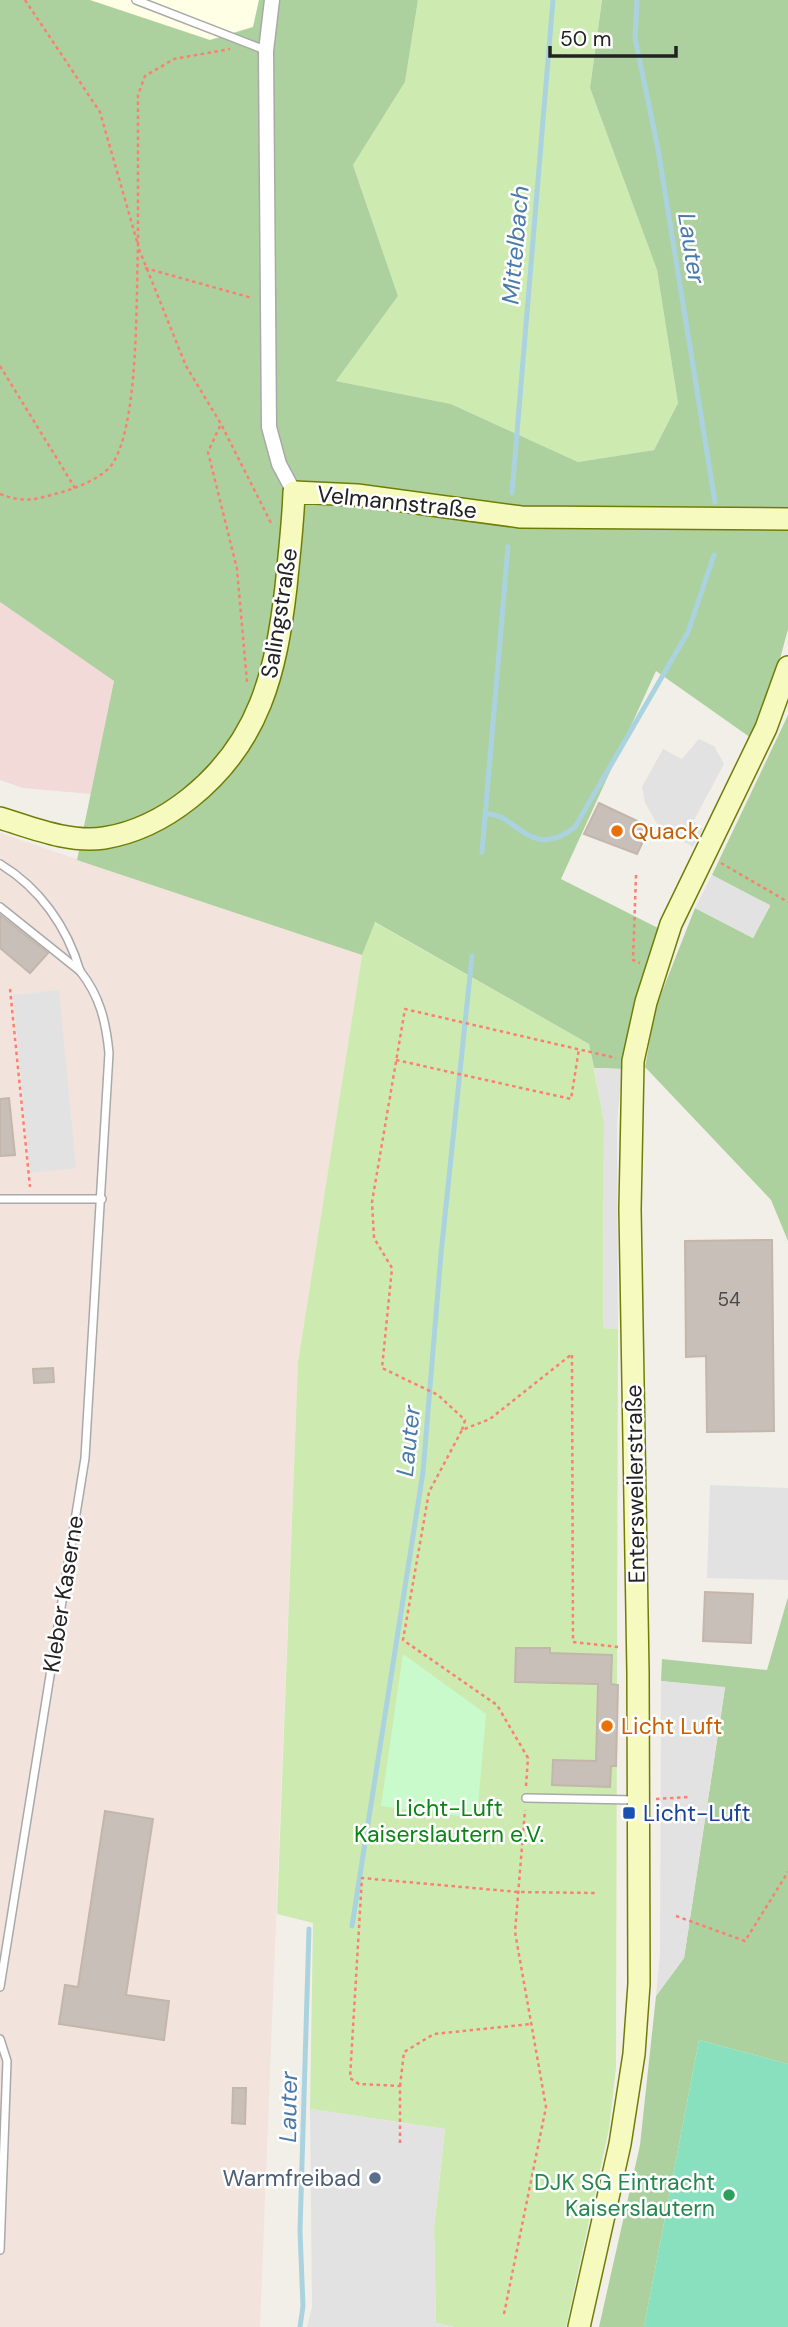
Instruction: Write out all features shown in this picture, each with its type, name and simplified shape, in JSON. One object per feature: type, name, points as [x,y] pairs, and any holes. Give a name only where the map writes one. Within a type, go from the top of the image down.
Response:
[{"type":"main road","name":"Velmannstraße","points":[[294,492],[357,495],[521,517],[788,519]]},
{"type":"main road","name":"Salingstraße","points":[[0,818],[66,837],[102,838],[131,831],[172,813],[203,788],[230,759],[263,703],[272,675],[279,643],[294,492]]},
{"type":"main road","name":"Entersweilerstraße","points":[[579,2327],[620,2144],[634,2054],[639,1984],[631,1098],[633,1062],[671,924],[766,728],[788,667]]},
{"type":"street","name":"Velmannstraße","points":[[272,0],[262,49],[269,427],[279,464],[294,492]]},
{"type":"lane","points":[[136,0],[262,49]]},
{"type":"lane","points":[[0,864],[60,920],[72,942],[80,971]]},
{"type":"lane","points":[[0,907],[80,971]]},
{"type":"lane","name":"Kleber Kaserne","points":[[0,1987],[85,1458],[108,1079],[107,1034],[97,996],[80,971]]},
{"type":"lane","points":[[0,1199],[102,1199]]},
{"type":"lane","points":[[526,1798],[639,1800]]},
{"type":"lane","points":[[0,2039],[7,2061],[0,2250]]},
{"type":"path","points":[[25,0],[100,112],[145,268],[186,366],[221,424],[268,522],[274,527]]},
{"type":"path","points":[[0,494],[22,502],[76,489],[111,466],[126,433],[135,341],[138,95],[145,76],[174,59],[262,49]]},
{"type":"path","points":[[145,268],[256,299]]},
{"type":"path","points":[[0,366],[76,489]]},
{"type":"path","points":[[221,424],[208,452],[237,569],[247,681],[251,687]]},
{"type":"path","points":[[705,854],[788,902]]},
{"type":"path","points":[[636,875],[633,960],[656,971]]},
{"type":"path","points":[[10,989],[31,1197]]},
{"type":"path","points":[[504,2314],[546,2107],[515,1933],[528,1758],[497,1705],[403,1640],[429,1492],[463,1430],[464,1420],[438,1395],[382,1368],[393,1268],[374,1238],[372,1202],[405,1009],[625,1060]]},
{"type":"path","points":[[396,1060],[571,1099],[579,1049]]},
{"type":"path","points":[[463,1430],[490,1419],[572,1354],[573,1642],[623,1647]]},
{"type":"path","points":[[639,1800],[688,1797]]},
{"type":"path","points":[[676,1916],[745,1941],[788,1872]]},
{"type":"path","points":[[400,2086],[359,2084],[350,2078],[362,1878],[519,1892],[595,1893]]},
{"type":"path","points":[[400,2143],[400,2086],[404,2052],[434,2034],[531,2024]]},
{"type":"shaded area","points":[[90,0],[259,0],[253,27],[210,40]]},
{"type":"shaded area","points":[[0,602],[114,681],[91,794],[23,788],[0,780]]},
{"type":"shaded area","points":[[699,739],[714,746],[724,764],[693,822],[703,829],[693,847],[659,827],[645,803],[642,787],[663,749],[682,759]]},
{"type":"shaded area","points":[[0,833],[362,955],[298,1362],[260,2327],[0,2327]]},
{"type":"shaded area","points":[[712,875],[770,905],[753,938],[695,908]]},
{"type":"shaded area","points":[[59,990],[76,1168],[30,1173],[13,995]]},
{"type":"shaded area","points":[[594,1068],[622,1069],[617,1124],[618,1329],[603,1328],[604,1122]]},
{"type":"shaded area","points":[[710,1485],[788,1488],[788,1580],[707,1578]]},
{"type":"shaded area","points":[[661,1681],[725,1687],[684,1958],[656,1996],[660,1955]]},
{"type":"shaded area","name":"Warmfreibad","points":[[310,2109],[445,2129],[434,2228],[436,2323],[454,2327],[307,2327],[312,2307]]},
{"type":"green space","points":[[0,0],[90,0],[210,40],[253,27],[259,0],[418,0],[405,82],[353,165],[398,296],[336,381],[451,404],[578,462],[654,450],[678,403],[657,270],[590,88],[602,0],[788,0],[788,629],[776,674],[751,738],[656,671],[561,879],[662,930],[638,1002],[622,1069],[594,1068],[589,1044],[375,922],[362,955],[77,860],[114,681],[0,602]]},
{"type":"green space","points":[[418,0],[602,0],[590,88],[657,270],[678,403],[654,450],[578,462],[451,404],[336,381],[398,296],[353,165],[405,82]]},
{"type":"green space","points":[[788,715],[788,1241],[771,1200],[645,1067],[656,1007],[695,908],[753,938],[770,906],[712,875]]},
{"type":"green space","name":"Licht-Luft Kaiserslautern e.V.","points":[[374,922],[589,1044],[604,1121],[603,1328],[618,1329],[616,2068],[609,2129],[566,2327],[454,2327],[436,2323],[434,2228],[445,2129],[310,2109],[313,1923],[277,1914],[298,1362],[362,955]]},
{"type":"green space","points":[[788,1597],[788,2064],[699,2040],[644,2327],[599,2327],[640,2145],[656,1996],[684,1958],[725,1688],[661,1681],[662,1659],[767,1670]]},
{"type":"green space","points":[[403,1654],[486,1714],[477,1818],[381,1806]]},
{"type":"green space","name":"DJK SG Eintracht Kaiserslautern","points":[[699,2040],[788,2064],[788,2327],[644,2327]]},
{"type":"building","name":"Quack","points":[[599,803],[650,827],[637,854],[584,834]]},
{"type":"building","points":[[0,915],[48,953],[30,973],[0,948]]},
{"type":"building","points":[[9,1098],[15,1155],[0,1156],[0,1099]]},
{"type":"building","points":[[772,1240],[774,1431],[707,1432],[706,1356],[686,1357],[685,1241]]},
{"type":"building","points":[[53,1368],[54,1382],[34,1383],[33,1369]]},
{"type":"building","points":[[705,1592],[753,1594],[751,1643],[703,1641]]},
{"type":"building","points":[[516,1648],[550,1648],[550,1653],[612,1655],[611,1684],[618,1685],[616,1766],[611,1766],[610,1787],[552,1785],[553,1760],[596,1761],[598,1684],[515,1682]]},
{"type":"building","points":[[105,1811],[153,1819],[126,1995],[169,2001],[164,2040],[59,2024],[65,1985],[78,1987]]},
{"type":"building","points":[[233,2088],[246,2088],[245,2124],[232,2123]]},
{"type":"waterway","name":"Mittelbach","points":[[512,493],[553,0]]},
{"type":"waterway","name":"Lauter","points":[[637,0],[635,38],[658,149],[715,502]]},
{"type":"waterway","name":"Mittelbach","points":[[482,852],[508,547]]},
{"type":"waterway","name":"Lauter","points":[[485,814],[496,815],[524,833],[546,840],[559,837],[575,827],[688,632],[714,555]]},
{"type":"waterway","name":"Lauter","points":[[352,1926],[423,1472],[441,1254],[472,956]]},
{"type":"waterway","name":"Lauter","points":[[300,2327],[303,2306],[300,2231],[309,1929]]},
{"type":"place","name":"Quack","points":[[617,831]]},
{"type":"place","name":"Licht Luft","points":[[607,1726]]},
{"type":"place","name":"Licht-Luft","points":[[629,1813]]},
{"type":"place","name":"Warmfreibad","points":[[375,2178]]},
{"type":"place","name":"DJK SG Eintracht Kaiserslautern","points":[[729,2195]]}]
